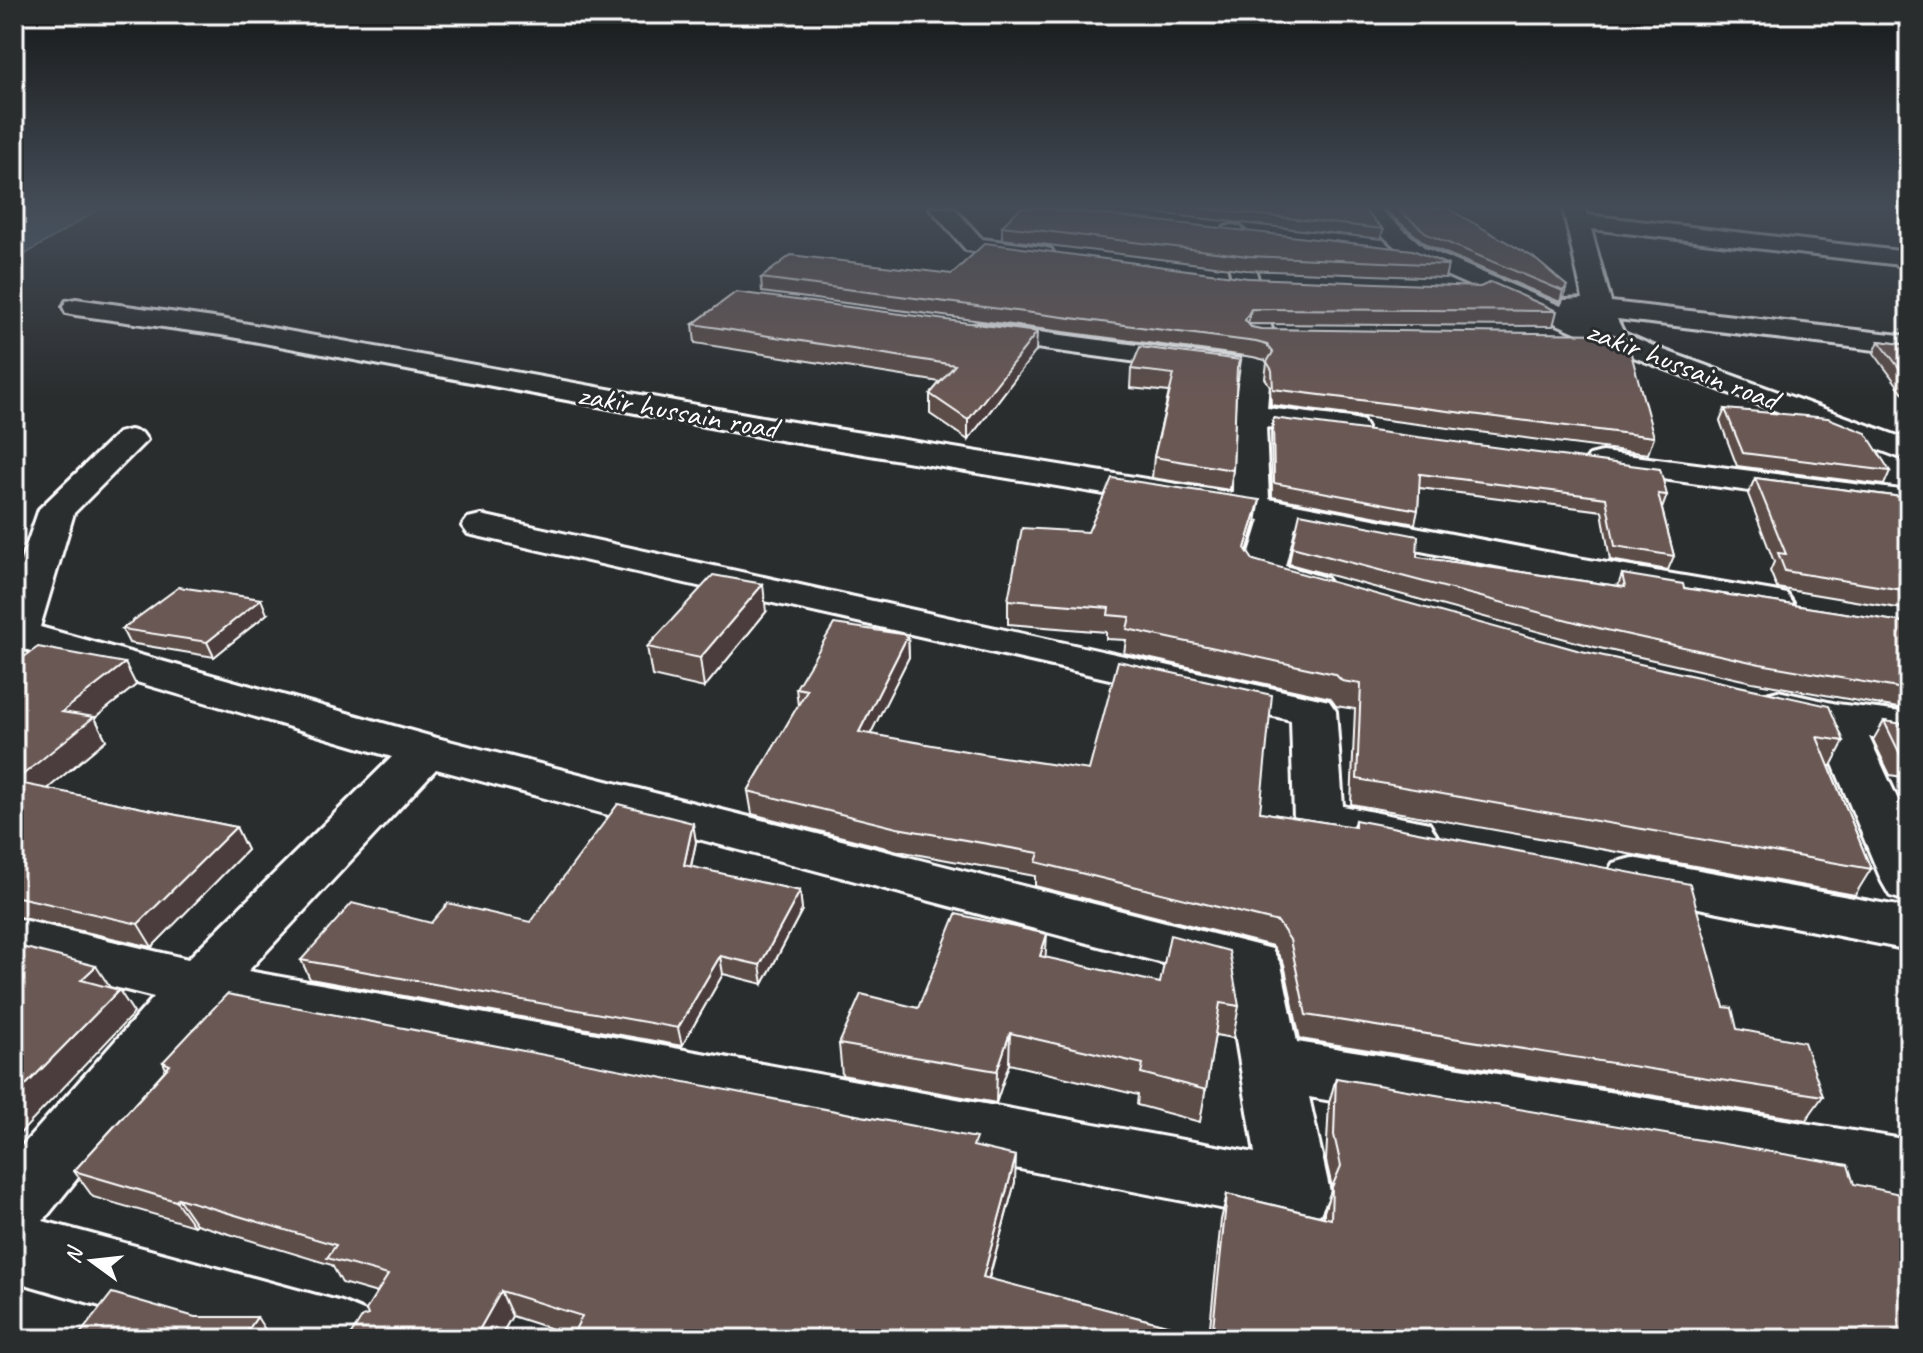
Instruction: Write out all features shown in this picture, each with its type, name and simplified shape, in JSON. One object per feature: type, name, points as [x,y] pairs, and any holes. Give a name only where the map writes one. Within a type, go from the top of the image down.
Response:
[{"type":"street","points":[[1243,271],[1259,333],[1250,415],[1265,509],[1264,572],[1356,599]]},
{"type":"street","name":"zakir hussain road","points":[[1457,271],[1612,338],[1909,451]]},
{"type":"street","points":[[1535,337],[1612,338],[1599,309],[1590,271]]},
{"type":"street","points":[[1216,277],[1276,282]]},
{"type":"street","points":[[1442,288],[1909,345]]},
{"type":"street","name":"zakir hussain road","points":[[76,307],[221,327],[768,428],[1265,509],[1572,569],[1802,608]]},
{"type":"street","points":[[952,329],[1253,369]]},
{"type":"street","points":[[1259,333],[1289,334]]},
{"type":"street","points":[[1250,415],[1388,433]]},
{"type":"street","points":[[14,940],[199,985],[1296,1192],[1252,965],[426,751],[16,633],[57,509],[130,440]]},
{"type":"street","points":[[1572,458],[1909,502]]},
{"type":"street","points":[[481,526],[1313,711],[1319,819],[1459,845]]},
{"type":"street","points":[[1748,698],[1837,718],[1909,728]]},
{"type":"street","points":[[1837,718],[1909,882]]},
{"type":"street","points":[[14,1205],[199,985],[426,751]]},
{"type":"street","points":[[1598,871],[1909,929]]},
{"type":"street","points":[[1270,1064],[1909,1171]]},
{"type":"street","points":[[14,1247],[342,1339]]},
{"type":"building","points":[[770,271],[928,271],[952,274],[955,271],[1196,271],[1248,278],[1480,287],[1491,282],[1557,311],[1251,309],[1245,320],[1251,327],[1261,329],[1611,334],[1627,339],[1654,437],[1273,389],[1272,370],[1267,362],[1273,352],[1267,345],[1256,342],[761,278]]},
{"type":"building","points":[[1515,271],[1550,271],[1567,286],[1563,291]]},
{"type":"building","points":[[736,292],[1037,332],[968,420],[930,394],[955,365],[693,324]]},
{"type":"building","points":[[1879,341],[1909,345],[1909,381]]},
{"type":"building","points":[[1140,347],[1241,360],[1237,367],[1233,470],[1154,457],[1174,374],[1131,369]]},
{"type":"building","points":[[1725,409],[1828,418],[1866,433],[1890,471],[1743,453]]},
{"type":"building","points":[[1273,418],[1660,469],[1667,495],[1658,494],[1674,556],[1615,546],[1606,498],[1420,474],[1418,510],[1274,483]]},
{"type":"building","points":[[1112,478],[1260,500],[1245,548],[1253,560],[1577,650],[1829,706],[1844,741],[1817,737],[1871,869],[1357,779],[1361,684],[1342,681],[1335,674],[1127,629],[1130,617],[1108,615],[1109,608],[1008,600],[1022,528],[1088,532]]},
{"type":"building","points":[[1755,478],[1909,498],[1909,591],[1785,571],[1778,553],[1786,554]]},
{"type":"building","points":[[1300,513],[1418,536],[1417,557],[1625,587],[1622,574],[1683,584],[1684,588],[1909,623],[1909,690],[1760,664],[1602,629],[1292,547]]},
{"type":"building","points":[[713,575],[763,584],[700,658],[647,647]]},
{"type":"building","points":[[179,587],[261,599],[207,642],[122,629]]},
{"type":"building","points":[[834,624],[908,635],[859,732],[1089,770],[1118,661],[1272,695],[1260,812],[1355,827],[1355,820],[1690,884],[1724,1007],[1732,1008],[1737,1029],[1804,1042],[1823,1096],[1306,1015],[1290,940],[1278,922],[1036,862],[1039,853],[897,828],[748,791],[807,690],[796,688]]},
{"type":"building","points":[[38,647],[125,663],[62,712],[94,717],[14,782],[14,664]]},
{"type":"building","points":[[1884,721],[1909,725],[1909,758],[1901,756]]},
{"type":"building","points":[[14,782],[236,827],[138,924],[14,896]]},
{"type":"building","points":[[618,804],[693,823],[684,865],[800,891],[760,965],[720,956],[678,1028],[301,960],[352,903],[431,923],[448,903],[530,922]]},
{"type":"building","points":[[956,914],[1047,934],[1040,956],[1160,983],[1170,935],[1229,951],[1239,1006],[1220,1003],[1206,1090],[1141,1073],[1143,1064],[1010,1033],[997,1071],[839,1044],[861,994],[918,1008]]},
{"type":"building","points":[[14,945],[96,966],[81,980],[119,990],[14,1097]]},
{"type":"building","points":[[227,994],[976,1138],[973,1146],[1016,1156],[983,1277],[1212,1337],[1227,1194],[1331,1219],[1332,1187],[1341,1166],[1334,1135],[1336,1078],[1848,1165],[1854,1184],[1909,1196],[1909,1339],[588,1339],[573,1334],[582,1316],[501,1291],[474,1339],[348,1339],[362,1317],[368,1315],[366,1310],[388,1275],[327,1258],[336,1245],[74,1171],[170,1065],[163,1062]]},
{"type":"building","points":[[112,1293],[195,1317],[257,1317],[242,1339],[76,1339]]}]
